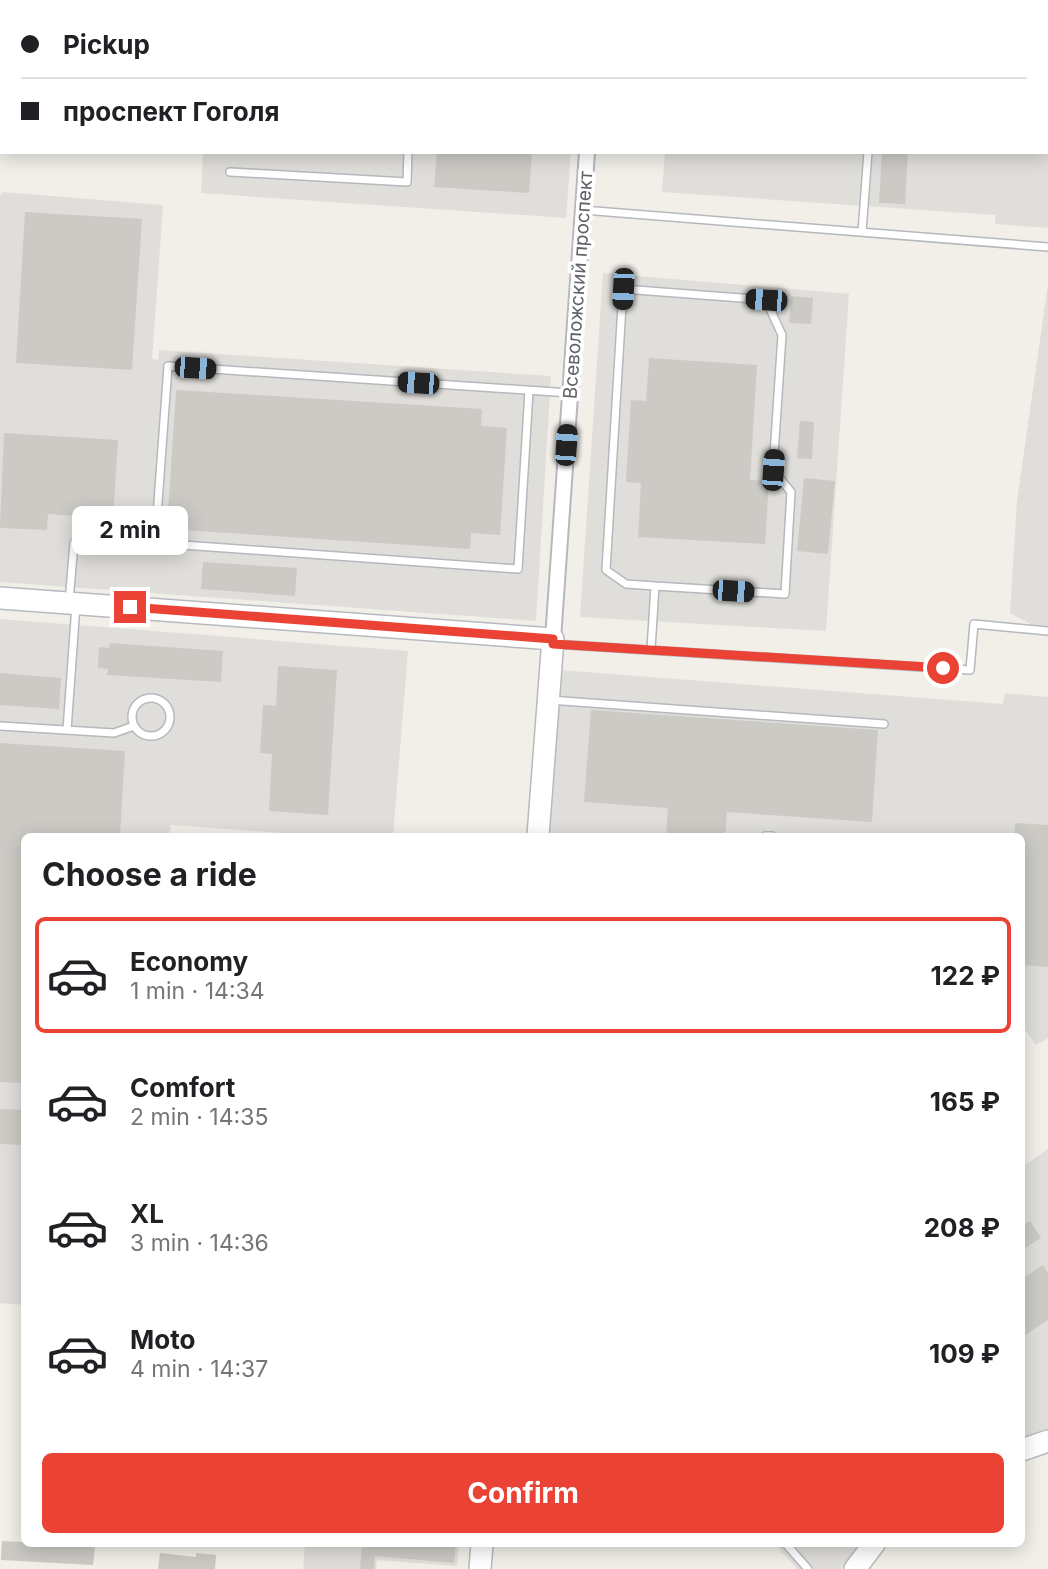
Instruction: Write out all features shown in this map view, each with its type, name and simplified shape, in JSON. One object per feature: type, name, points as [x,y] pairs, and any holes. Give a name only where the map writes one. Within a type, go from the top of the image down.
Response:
[{"type":"street","name":"Всеволожский проспект","points":[[538,833],[587,154]]},
{"type":"street","points":[[0,598],[553,642]]},
{"type":"street","points":[[1025,1449],[1048,1441]]},
{"type":"street","points":[[480,1569],[482,1547]]},
{"type":"street","points":[[855,1569],[872,1547]]},
{"type":"lane","points":[[230,172],[407,182],[408,154]]},
{"type":"lane","points":[[862,232],[868,154]]},
{"type":"lane","points":[[583,210],[1048,247]]},
{"type":"lane","points":[[623,289],[766,300],[782,335],[773,470],[791,492],[785,594],[655,586],[626,584],[606,570],[623,289]]},
{"type":"lane","points":[[529,391],[518,569],[155,543],[167,366],[570,393]]},
{"type":"lane","points":[[67,730],[74,543]]},
{"type":"lane","points":[[651,649],[655,586]]},
{"type":"lane","points":[[553,642],[970,670],[974,624],[1048,631]]},
{"type":"lane","points":[[157,699],[169,708],[170,723],[160,735],[145,736],[134,726],[132,712],[142,700],[157,699]]},
{"type":"lane","points":[[549,700],[884,724]]},
{"type":"lane","points":[[0,726],[114,733],[134,726]]},
{"type":"lane","points":[[789,1547],[808,1569]]},
{"type":"shaded area","points":[[203,154],[571,154],[566,218],[201,193]]},
{"type":"shaded area","points":[[665,154],[1048,154],[1048,228],[995,224],[995,215],[662,192]]},
{"type":"shaded area","points":[[3,192],[163,205],[152,359],[158,360],[159,350],[551,376],[536,621],[0,582],[0,196]]},
{"type":"shaded area","points":[[603,273],[849,294],[826,631],[580,617]]},
{"type":"shaded area","points":[[1048,284],[1048,633],[1010,613],[1017,501]]},
{"type":"shaded area","points":[[0,619],[408,651],[393,833],[282,833],[171,825],[170,833],[21,833],[21,1305],[0,1303]]},
{"type":"shaded area","points":[[560,670],[1003,704],[1005,693],[1048,697],[1048,1038],[1036,1045],[1025,1030],[1025,833],[547,833]]},
{"type":"shaded area","points":[[1048,1149],[1048,1432],[1025,1439],[1025,1165]]},
{"type":"shaded area","points":[[305,1547],[459,1547],[457,1566],[377,1560],[376,1569],[303,1569]]},
{"type":"shaded area","points":[[778,1547],[861,1547],[841,1569],[797,1569]]},
{"type":"building","points":[[437,154],[532,154],[529,193],[434,187]]},
{"type":"building","points":[[882,154],[908,154],[905,204],[879,203]]},
{"type":"building","points":[[25,212],[142,219],[132,370],[16,363]]},
{"type":"building","points":[[791,296],[813,298],[811,324],[789,323]]},
{"type":"building","points":[[649,358],[757,365],[750,480],[769,481],[765,544],[638,537],[641,483],[626,482],[631,400],[646,401]]},
{"type":"building","points":[[176,390],[482,409],[481,426],[507,428],[500,535],[471,533],[470,549],[167,529]]},
{"type":"building","points":[[800,421],[814,422],[812,459],[797,458]]},
{"type":"building","points":[[4,433],[118,440],[113,519],[48,514],[47,530],[0,528]]},
{"type":"building","points":[[804,478],[835,481],[828,554],[797,551]]},
{"type":"building","points":[[203,562],[297,568],[295,596],[201,589]]},
{"type":"building","points":[[110,643],[223,651],[221,682],[107,675],[108,669],[98,668],[99,647],[109,648]]},
{"type":"building","points":[[278,666],[337,670],[328,815],[269,811],[272,754],[260,753],[263,705],[276,706]]},
{"type":"building","points":[[0,673],[61,678],[59,709],[0,705]]},
{"type":"building","points":[[591,710],[878,730],[872,822],[727,812],[725,833],[666,833],[668,808],[584,802]]},
{"type":"building","points":[[0,743],[125,751],[120,833],[21,833],[21,1083],[0,1082]]},
{"type":"building","points":[[1015,823],[1048,825],[1048,967],[1025,965],[1025,833],[1014,833]]},
{"type":"building","points":[[0,1109],[21,1110],[21,1145],[0,1144]]},
{"type":"building","points":[[1030,1221],[1041,1238],[1025,1248],[1025,1224]]},
{"type":"building","points":[[1043,1265],[1048,1273],[1048,1320],[1025,1335],[1025,1277]]},
{"type":"building","points":[[2,1541],[21,1542],[21,1547],[95,1547],[93,1565],[1,1560]]},
{"type":"building","points":[[362,1547],[456,1547],[454,1563],[375,1556],[374,1569],[360,1569]]},
{"type":"building","points":[[160,1553],[196,1557],[196,1553],[216,1555],[215,1569],[158,1569]]},
{"type":"route","points":[[130,607],[553,639],[553,644],[943,668]]}]
